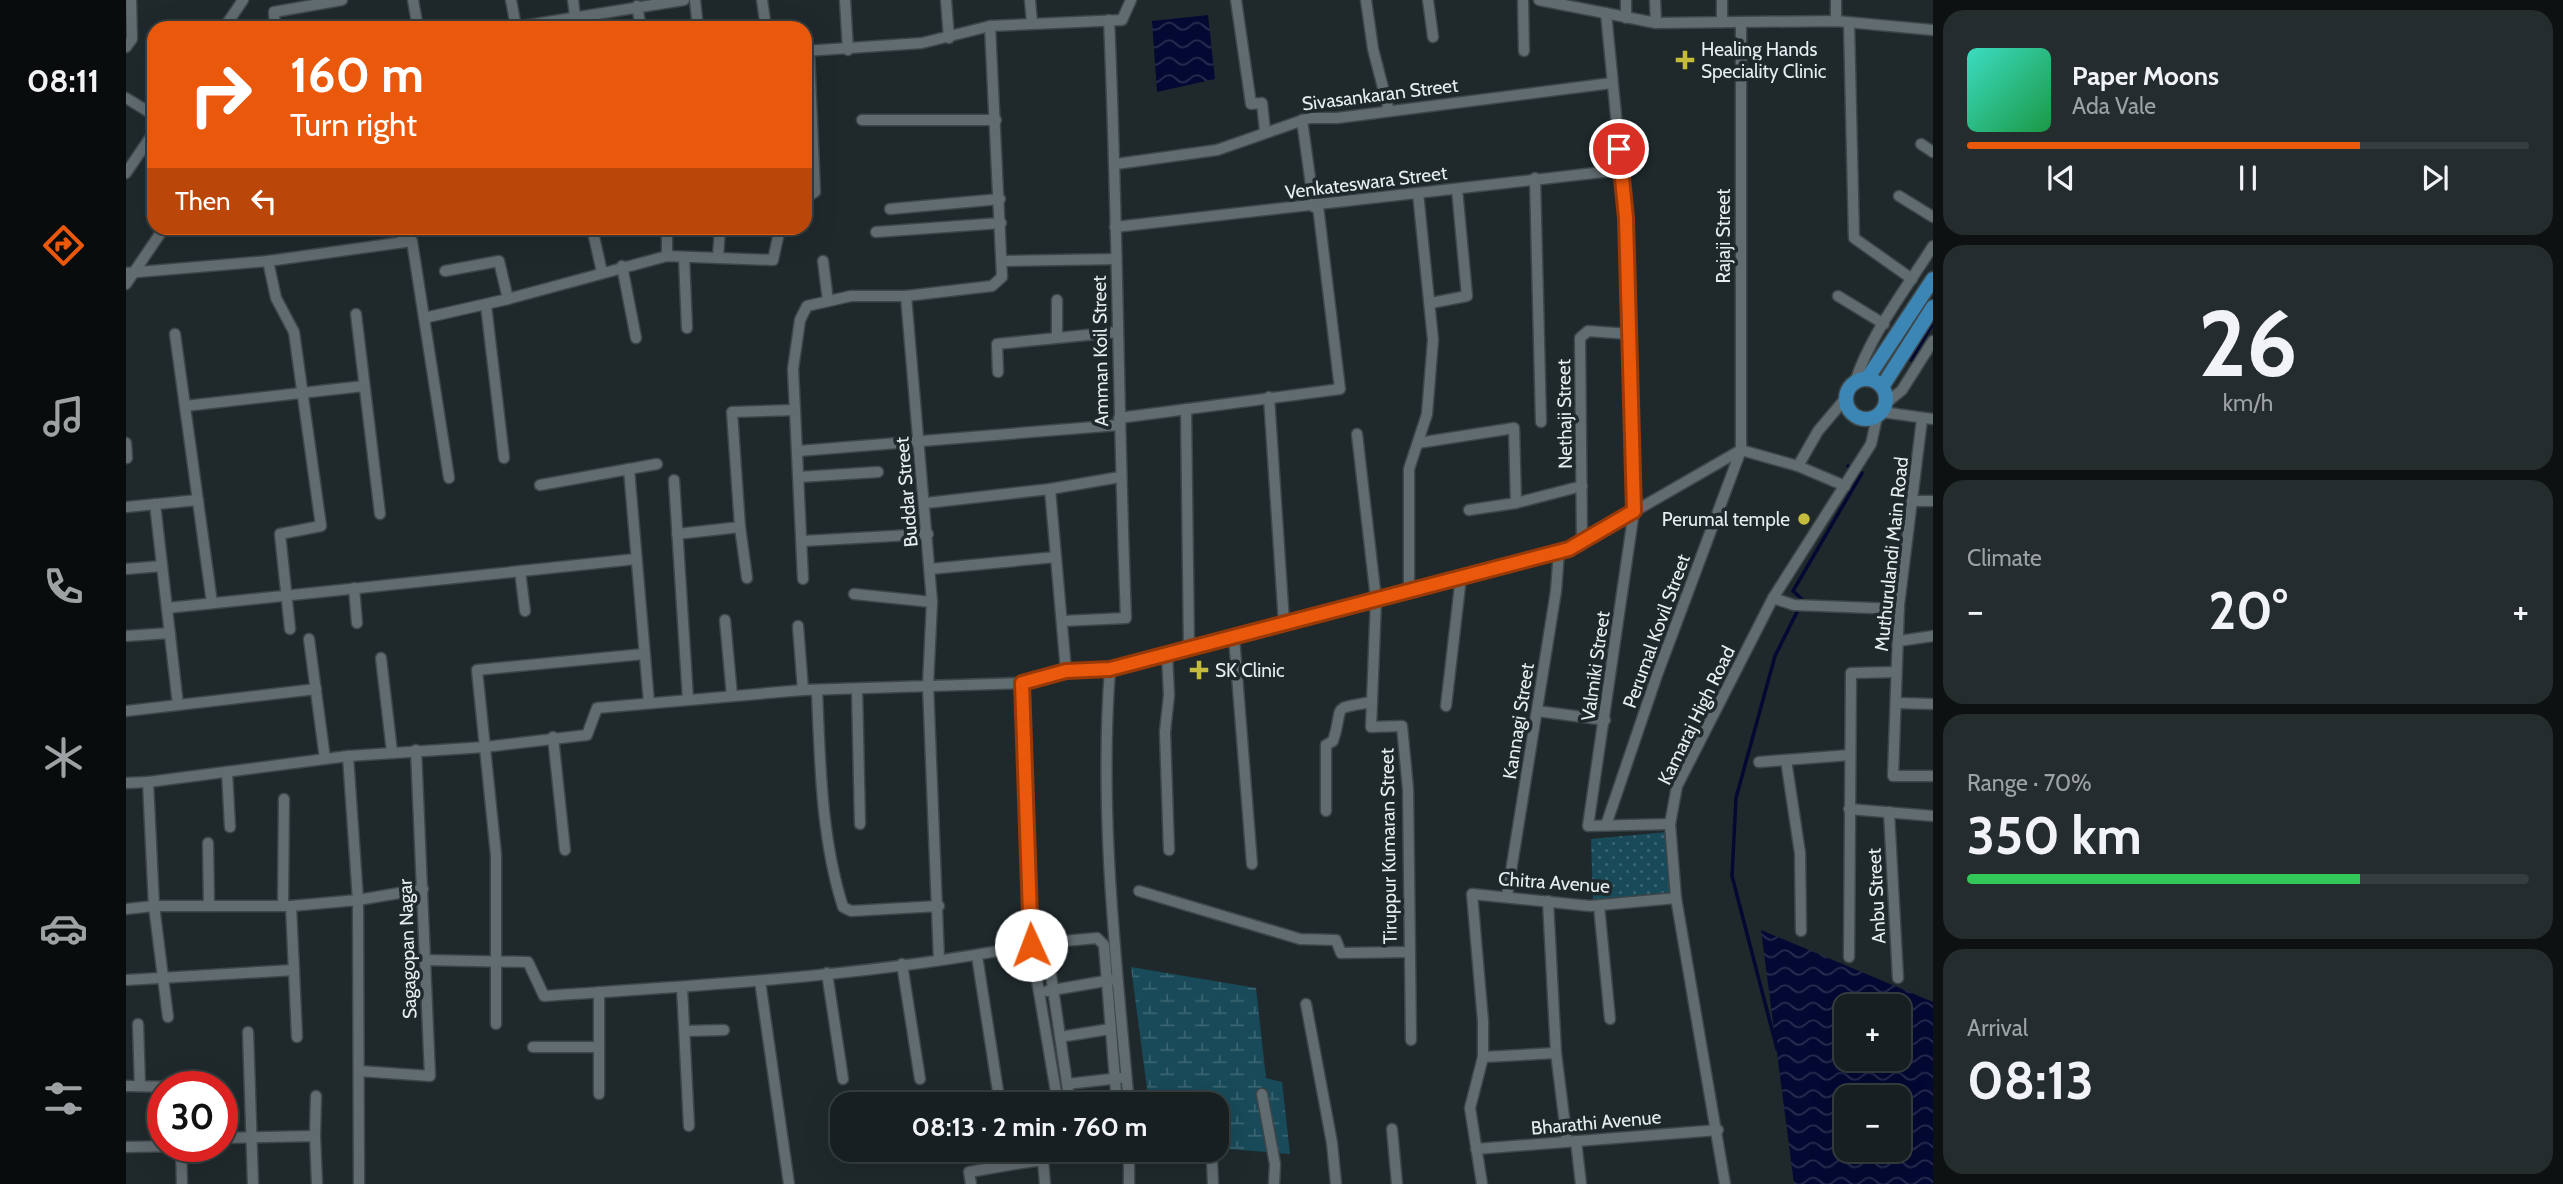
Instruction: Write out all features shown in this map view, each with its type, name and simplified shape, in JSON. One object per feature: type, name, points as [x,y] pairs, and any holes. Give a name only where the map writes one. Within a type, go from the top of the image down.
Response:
[{"type":"main road","points":[[1933,279],[1861,381],[1848,389],[1845,399],[1847,409],[1857,418],[1881,411],[1882,387],[1933,307]]},
{"type":"main road","points":[[1861,381],[1882,387]]},
{"type":"street","points":[[126,47],[132,39],[131,0]]},
{"type":"street","points":[[229,21],[243,0]]},
{"type":"street","points":[[275,21],[274,12],[342,0]]},
{"type":"street","points":[[413,0],[417,21]]},
{"type":"street","points":[[511,0],[515,21]]},
{"type":"street","points":[[573,0],[575,16]]},
{"type":"street","points":[[551,21],[684,0]]},
{"type":"street","points":[[695,0],[697,21]]},
{"type":"street","points":[[762,0],[765,21]]},
{"type":"street","points":[[845,0],[848,50]]},
{"type":"street","points":[[946,0],[949,38]]},
{"type":"street","points":[[1030,0],[1032,23]]},
{"type":"street","points":[[812,51],[848,50],[949,38],[990,26],[1122,20],[1131,0]]},
{"type":"street","points":[[1236,0],[1251,104],[1262,103],[1265,131]]},
{"type":"street","points":[[1366,0],[1373,49],[1389,111]]},
{"type":"street","points":[[1428,0],[1433,37]]},
{"type":"street","points":[[1523,0],[1524,51]]},
{"type":"street","points":[[1626,0],[1626,18]]},
{"type":"street","points":[[1655,0],[1656,23]]},
{"type":"street","points":[[1721,22],[1722,0]]},
{"type":"street","points":[[1836,0],[1836,21]]},
{"type":"street","points":[[1547,1],[1656,23],[1836,21],[1933,30]]},
{"type":"street","points":[[637,6],[640,21]]},
{"type":"street","name":"Valmiki Street","points":[[1606,13],[1626,218],[1634,511],[1588,826],[1606,825]]},
{"type":"street","name":"Amman Koil Street","points":[[1062,621],[1126,618],[1120,477],[1116,164],[1109,20]]},
{"type":"street","name":"Rajaji Street","points":[[1741,22],[1741,450]]},
{"type":"street","points":[[1849,24],[1853,238],[1912,279]]},
{"type":"street","points":[[803,579],[793,369],[800,320],[807,306],[851,296],[906,296],[992,286],[1002,276],[990,26]]},
{"type":"street","name":"Sivasankaran Street","points":[[1116,164],[1217,150],[1302,120],[1612,83]]},
{"type":"street","points":[[126,98],[147,111]]},
{"type":"street","points":[[862,120],[996,120]]},
{"type":"street","points":[[798,451],[1119,422],[1186,409],[1340,389],[1302,120]]},
{"type":"street","points":[[812,139],[815,192],[812,194]]},
{"type":"street","points":[[126,173],[147,142]]},
{"type":"street","points":[[1921,144],[1933,152]]},
{"type":"street","name":"Venkateswara Street","points":[[1115,227],[1621,170]]},
{"type":"street","points":[[1535,178],[1541,422]]},
{"type":"street","points":[[1431,303],[1467,296],[1457,189]]},
{"type":"street","points":[[1409,591],[1409,469],[1427,414],[1433,340],[1418,193]]},
{"type":"street","points":[[1899,196],[1933,217]]},
{"type":"street","points":[[890,209],[1000,199]]},
{"type":"street","points":[[876,232],[1001,223]]},
{"type":"street","points":[[126,284],[129,273],[159,235]]},
{"type":"street","points":[[402,235],[404,242]]},
{"type":"street","points":[[594,235],[602,272]]},
{"type":"street","points":[[667,235],[667,256]]},
{"type":"street","points":[[718,257],[720,235]]},
{"type":"street","points":[[424,317],[486,305],[622,266],[667,256],[773,260],[778,235]]},
{"type":"street","points":[[129,273],[268,261],[412,241],[449,478]]},
{"type":"street","points":[[1861,381],[1884,324],[1933,246]]},
{"type":"street","points":[[684,257],[687,328]]},
{"type":"street","points":[[1003,261],[1116,259]]},
{"type":"street","points":[[268,261],[276,298],[294,332],[321,526],[280,534],[290,629]]},
{"type":"street","points":[[445,271],[499,261],[508,299]]},
{"type":"street","points":[[823,261],[828,301]]},
{"type":"street","points":[[622,266],[636,338]]},
{"type":"street","name":"Buddar Street","points":[[906,296],[926,503],[932,602],[928,685],[939,906],[939,960]]},
{"type":"street","points":[[1838,296],[1884,324]]},
{"type":"street","points":[[1057,300],[1058,336]]},
{"type":"street","points":[[486,305],[504,458]]},
{"type":"street","points":[[356,314],[380,514]]},
{"type":"street","name":"Nethaji Street","points":[[1582,542],[1580,338],[1588,331],[1629,334]]},
{"type":"street","points":[[998,372],[997,344],[1117,332]]},
{"type":"street","points":[[175,334],[212,603]]},
{"type":"street","name":"Kamaraj High Road","points":[[1725,1184],[1718,1130],[1676,898],[1670,824],[1677,786],[1773,598],[1871,444],[1881,411],[1902,390],[1933,341]]},
{"type":"street","points":[[185,406],[364,386]]},
{"type":"street","points":[[1269,397],[1283,624]]},
{"type":"street","points":[[1798,467],[1818,431],[1845,399]]},
{"type":"street","points":[[1186,409],[1189,648]]},
{"type":"street","points":[[747,578],[740,527],[732,412],[795,410]]},
{"type":"street","points":[[1881,411],[1928,419]]},
{"type":"street","name":"Muthurulandi Main Road","points":[[1928,419],[1912,501],[1899,609],[1893,776],[1933,776]]},
{"type":"street","points":[[1418,443],[1514,428],[1516,503]]},
{"type":"street","name":"Tiruppur Kumaran Street","points":[[1357,434],[1376,599],[1371,727],[1402,726],[1408,789],[1411,1040]]},
{"type":"street","points":[[126,443],[127,458]]},
{"type":"street","points":[[126,783],[348,756],[485,747],[587,734],[597,708],[803,690],[1022,683],[1066,671],[1110,669],[1559,551],[1582,542],[1741,450],[1845,485]]},
{"type":"street","name":"Perumal Kovil Street","points":[[1606,825],[1657,675],[1741,450]]},
{"type":"street","points":[[540,485],[657,464]]},
{"type":"street","points":[[629,469],[649,703]]},
{"type":"street","points":[[799,477],[878,472]]},
{"type":"street","points":[[926,503],[1050,489],[1120,477]]},
{"type":"street","points":[[674,480],[688,699]]},
{"type":"street","points":[[1469,510],[1516,503],[1582,486]]},
{"type":"street","points":[[1050,489],[1066,671]]},
{"type":"street","points":[[126,507],[198,500]]},
{"type":"street","points":[[1912,501],[1933,501]]},
{"type":"street","points":[[155,504],[178,705]]},
{"type":"street","points":[[677,534],[740,527]]},
{"type":"street","points":[[803,541],[928,534]]},
{"type":"street","name":"Kannagi Street","points":[[1507,896],[1556,592],[1559,551]]},
{"type":"street","points":[[930,569],[1056,557]]},
{"type":"street","points":[[167,608],[636,559]]},
{"type":"street","points":[[126,569],[162,566]]},
{"type":"street","points":[[520,571],[524,611]]},
{"type":"street","points":[[1446,706],[1461,577]]},
{"type":"street","points":[[354,588],[357,623]]},
{"type":"street","points":[[854,594],[932,602]]},
{"type":"street","points":[[1773,598],[1800,605],[1899,609]]},
{"type":"street","points":[[725,620],[732,696]]},
{"type":"street","points":[[798,626],[803,690]]},
{"type":"street","points":[[126,636],[170,633]]},
{"type":"street","points":[[1234,636],[1252,864]]},
{"type":"street","points":[[1899,641],[1933,636]]},
{"type":"street","points":[[309,639],[325,759]]},
{"type":"street","points":[[496,1024],[496,855],[477,670],[644,654]]},
{"type":"street","points":[[1167,654],[1169,695],[1165,732],[1169,850]]},
{"type":"street","points":[[381,658],[392,752]]},
{"type":"street","points":[[1110,669],[1105,733],[1111,1029],[1125,1092]]},
{"type":"street","points":[[1849,957],[1851,673],[1896,672]]},
{"type":"street","points":[[1022,683],[1031,945],[1056,1092]]},
{"type":"street","points":[[126,711],[316,689]]},
{"type":"street","points":[[857,689],[860,824]]},
{"type":"street","points":[[817,691],[820,767],[831,857],[842,906],[851,911],[939,906]]},
{"type":"street","points":[[1326,811],[1326,745],[1333,741],[1338,711],[1342,707],[1372,702]]},
{"type":"street","points":[[1896,703],[1933,704]]},
{"type":"street","points":[[1537,711],[1605,720]]},
{"type":"street","points":[[553,737],[565,850]]},
{"type":"street","name":"Sagagopan Nagar","points":[[359,1071],[430,1076],[416,750]]},
{"type":"street","points":[[1759,762],[1850,755]]},
{"type":"street","points":[[348,756],[358,900],[359,1184]]},
{"type":"street","points":[[1786,760],[1800,853],[1801,932]]},
{"type":"street","points":[[227,772],[230,827]]},
{"type":"street","points":[[148,782],[154,906],[167,1017]]},
{"type":"street","points":[[284,799],[287,905],[297,1037]]},
{"type":"street","points":[[1849,809],[1933,816]]},
{"type":"street","name":"Anbu Street","points":[[1889,812],[1898,978]]},
{"type":"street","points":[[1606,825],[1670,824]]},
{"type":"street","points":[[208,843],[209,906]]},
{"type":"street","points":[[126,909],[154,906],[287,905],[358,900],[423,889]]},
{"type":"street","points":[[1139,891],[1300,939],[1336,940],[1341,953],[1408,952]]},
{"type":"street","name":"Chitra Avenue","points":[[1482,1057],[1483,1021],[1472,894],[1600,906],[1676,898]]},
{"type":"street","points":[[1548,901],[1556,1053],[1581,1184]]},
{"type":"street","points":[[1600,906],[1610,1018]]},
{"type":"street","points":[[1068,1092],[1048,945],[1053,942],[1100,938],[1112,980],[1120,1077],[1118,1092]]},
{"type":"street","points":[[424,960],[528,962],[544,996],[760,981],[977,956],[1031,945]]},
{"type":"street","points":[[977,956],[998,1092]]},
{"type":"street","points":[[902,964],[920,1079]]},
{"type":"street","points":[[126,980],[294,970]]},
{"type":"street","points":[[827,973],[844,1079]]},
{"type":"street","points":[[1039,993],[1112,980]]},
{"type":"street","points":[[760,981],[789,1184]]},
{"type":"street","points":[[682,987],[689,1126]]},
{"type":"street","points":[[599,1094],[600,992]]},
{"type":"street","points":[[1306,1004],[1332,1143],[1336,1184]]},
{"type":"street","points":[[138,1024],[140,1086]]},
{"type":"street","points":[[1060,1037],[1111,1029]]},
{"type":"street","points":[[685,1031],[724,1030]]},
{"type":"street","points":[[247,1032],[253,1184]]},
{"type":"street","points":[[533,1047],[599,1047]]},
{"type":"street","points":[[1482,1184],[1470,1108],[1482,1057],[1556,1053]]},
{"type":"street","points":[[1067,1084],[1120,1077]]},
{"type":"street","points":[[126,1086],[147,1086]]},
{"type":"street","points":[[1262,1094],[1275,1164],[1274,1184]]},
{"type":"street","points":[[316,1096],[317,1184]]},
{"type":"street","points":[[1392,1129],[1397,1184]]},
{"type":"street","name":"Bharathi Avenue","points":[[1476,1149],[1718,1130]]},
{"type":"street","points":[[238,1138],[315,1136]]},
{"type":"street","points":[[126,1147],[147,1147]]},
{"type":"street","points":[[971,1184],[969,1172],[1043,1160],[1045,1184]]},
{"type":"street","points":[[181,1162],[182,1184]]},
{"type":"street","points":[[1008,1162],[1009,1166]]},
{"type":"street","points":[[1129,1162],[1129,1184]]},
{"type":"street","points":[[1212,1162],[1213,1184]]},
{"type":"green space","points":[[1667,832],[1673,892],[1593,900],[1591,839]]},
{"type":"green space","points":[[1131,967],[1256,988],[1266,1078],[1282,1082],[1290,1154],[1229,1149],[1229,1092],[1147,1092]]},
{"type":"water","points":[[1208,15],[1215,79],[1157,92],[1152,21]]},
{"type":"water","points":[[1761,930],[1933,1002],[1933,1184],[1794,1184]]},
{"type":"waterway","points":[[1911,360],[1933,323]]},
{"type":"waterway","points":[[1777,1049],[1732,876],[1736,798],[1775,656],[1803,600],[1793,591],[1862,473],[1848,466]]},
{"type":"place","name":"Healing Hands Speciality Clinic","points":[[1685,60]]},
{"type":"place","name":"Perumal temple","points":[[1804,519]]},
{"type":"place","name":"SK Clinic","points":[[1199,670]]},
{"type":"route","points":[[1031,945],[1022,683],[1066,671],[1110,669],[1569,549],[1634,511],[1626,218],[1619,149]]}]
